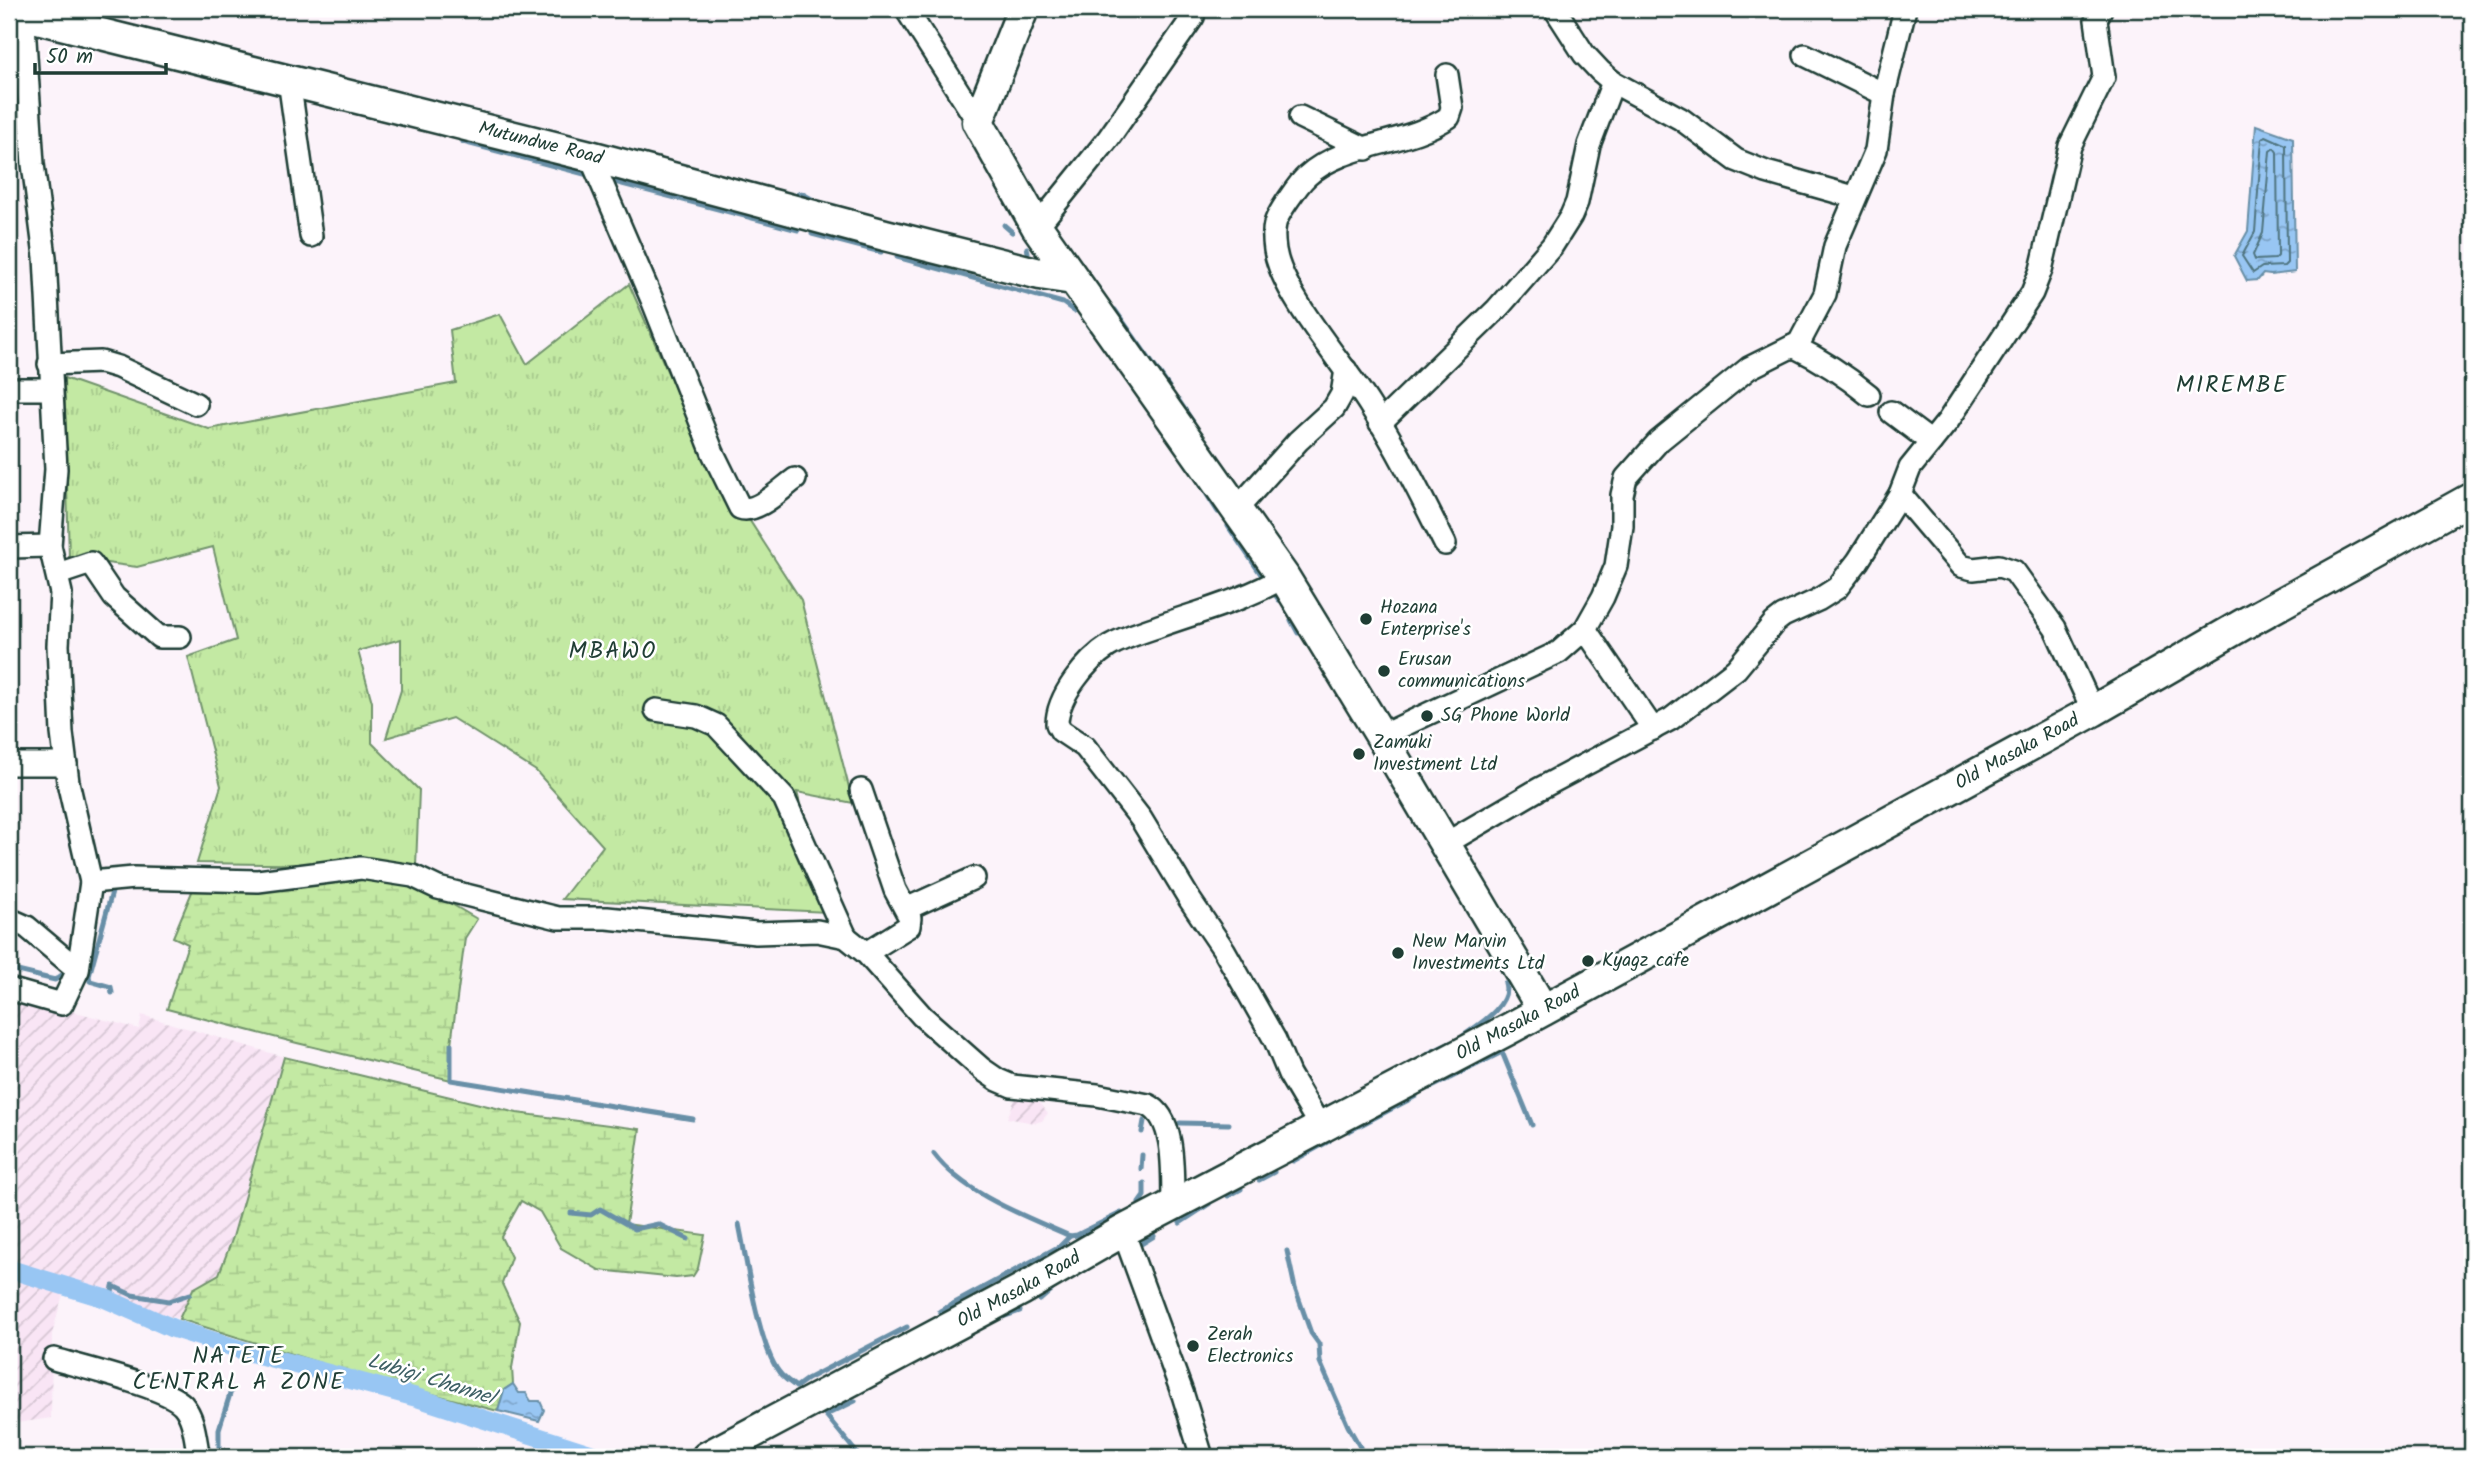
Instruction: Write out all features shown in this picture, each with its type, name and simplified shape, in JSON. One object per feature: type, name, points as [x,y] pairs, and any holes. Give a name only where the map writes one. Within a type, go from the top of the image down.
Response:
[{"type":"main road","points":[[1023,9],[978,121],[1037,227],[1284,577],[1543,1010]]},
{"type":"main road","name":"Mutundwe Road","points":[[18,11],[590,156],[912,242],[1040,274],[1073,279]]},
{"type":"main road","name":"Old Masaka Road","points":[[707,1457],[999,1302],[1124,1231],[1543,1010],[2093,711],[2472,498]]},
{"type":"street","points":[[906,9],[978,121]]},
{"type":"street","points":[[1037,227],[1108,139],[1180,38],[1194,17],[1188,9]]},
{"type":"street","points":[[1555,9],[1584,54],[1613,82],[1681,119],[1747,166],[1854,197]]},
{"type":"street","points":[[1381,736],[1542,661],[1559,652],[1585,629],[1616,566],[1626,478],[1660,441],[1749,368],[1793,346],[1803,337],[1825,294],[1835,246],[1876,150],[1884,94],[1905,9]]},
{"type":"street","points":[[1445,844],[1539,789],[1653,729],[1696,702],[1736,669],[1774,623],[1837,588],[1858,561],[1900,494],[1910,468],[1948,421],[2032,293],[2041,270],[2070,146],[2104,77],[2096,20],[2101,9]]},
{"type":"street","points":[[9,989],[62,1004],[78,970],[91,882],[66,764],[58,654],[61,593],[50,546],[56,469],[45,257],[18,11]]},
{"type":"street","points":[[1805,55],[1884,94]]},
{"type":"street","points":[[1445,544],[1404,463],[1282,272],[1276,253],[1275,223],[1304,178],[1315,169],[1344,155],[1390,143],[1448,117],[1452,108],[1447,75]]},
{"type":"street","points":[[289,80],[311,236]]},
{"type":"street","points":[[1380,423],[1497,309],[1552,246],[1577,202],[1589,145],[1613,82]]},
{"type":"street","points":[[1300,117],[1366,149]]},
{"type":"street","points":[[590,156],[653,302],[713,453],[740,508],[745,510],[755,507],[795,479]]},
{"type":"street","points":[[1793,346],[1828,364],[1869,395]]},
{"type":"street","points":[[49,364],[101,362],[118,367],[197,404]]},
{"type":"street","points":[[1237,509],[1298,441],[1334,408],[1342,394],[1346,370]]},
{"type":"street","points":[[9,389],[50,389]]},
{"type":"street","points":[[1891,412],[1931,442]]},
{"type":"street","points":[[1900,494],[1961,566],[1973,569],[1999,566],[2014,571],[2055,628],[2093,711]]},
{"type":"street","points":[[9,547],[50,546]]},
{"type":"street","points":[[58,573],[91,563],[114,597],[159,637],[180,637]]},
{"type":"street","points":[[1284,577],[1247,596],[1108,646],[1078,674],[1066,694],[1057,724],[1061,731],[1085,747],[1141,819],[1224,950],[1275,1040],[1295,1085],[1321,1128]]},
{"type":"street","points":[[1585,629],[1653,729]]},
{"type":"street","points":[[656,709],[696,716],[716,726],[785,798],[846,937]]},
{"type":"street","points":[[9,764],[66,764]]},
{"type":"street","points":[[861,790],[895,890],[910,918],[909,926],[866,953]]},
{"type":"street","points":[[91,882],[134,878],[258,881],[361,868],[413,876],[439,888],[558,918],[607,918],[756,933],[817,931],[846,937],[866,953],[922,1016],[998,1080],[1012,1086],[1097,1095],[1155,1108],[1166,1127],[1170,1147],[1173,1205]]},
{"type":"street","points":[[906,909],[974,878]]},
{"type":"street","points":[[9,919],[27,927],[78,970]]},
{"type":"street","points":[[1124,1231],[1183,1395],[1202,1457]]},
{"type":"street","points":[[54,1359],[165,1392],[182,1404],[191,1418],[199,1457]]},
{"type":"shaded area","points":[[9,994],[139,1029],[142,1015],[284,1057],[233,1237],[219,1274],[193,1289],[179,1319],[137,1307],[101,1291],[9,1264]]},
{"type":"shaded area","points":[[1017,1095],[1040,1103],[1048,1113],[1042,1121],[1034,1123],[1007,1118]]},
{"type":"shaded area","points":[[9,1274],[64,1290],[52,1334],[51,1418],[9,1424]]},
{"type":"green space","points":[[629,284],[697,439],[801,600],[853,803],[797,792],[827,912],[562,899],[603,846],[536,771],[452,718],[386,738],[401,690],[401,639],[358,651],[372,702],[372,743],[419,790],[416,866],[197,863],[221,786],[188,657],[236,640],[213,547],[137,567],[69,558],[64,378],[209,429],[456,383],[450,330],[500,314],[527,364]]},
{"type":"green space","points":[[328,877],[412,881],[477,919],[465,938],[451,1044],[451,1080],[167,1009],[188,944],[173,937],[194,887]]},
{"type":"green space","points":[[284,1057],[517,1113],[640,1129],[626,1224],[705,1235],[698,1268],[693,1276],[676,1278],[599,1270],[561,1248],[540,1212],[521,1201],[501,1237],[511,1257],[502,1284],[520,1322],[512,1368],[513,1384],[504,1390],[498,1411],[352,1373],[179,1319],[193,1289],[219,1274],[233,1237]]},
{"type":"water","points":[[2256,125],[2293,138],[2295,272],[2263,274],[2258,280],[2247,281],[2234,256],[2248,231]]},
{"type":"water","points":[[513,1384],[519,1393],[526,1393],[531,1401],[540,1401],[544,1410],[539,1421],[498,1411],[504,1390]]},
{"type":"waterway","points":[[463,142],[592,176]]},
{"type":"waterway","points":[[607,180],[798,230]]},
{"type":"waterway","points":[[791,197],[801,193],[817,202]]},
{"type":"waterway","points":[[1004,225],[1012,232]]},
{"type":"waterway","points":[[812,234],[881,252]]},
{"type":"waterway","points":[[1027,248],[1028,252]]},
{"type":"waterway","points":[[897,257],[1063,303],[1074,311]]},
{"type":"waterway","points":[[1115,310],[1169,387]]},
{"type":"waterway","points":[[1087,324],[1102,344]]},
{"type":"waterway","points":[[1179,401],[1193,422]]},
{"type":"waterway","points":[[1193,473],[1218,512]]},
{"type":"waterway","points":[[1228,526],[1265,580]]},
{"type":"waterway","points":[[1273,592],[1279,600]]},
{"type":"waterway","points":[[1291,620],[1298,633]]},
{"type":"waterway","points":[[112,892],[89,976],[90,981],[111,987],[112,993]]},
{"type":"waterway","points":[[9,969],[55,980],[66,972]]},
{"type":"waterway","points":[[1463,1036],[1499,1007],[1504,999],[1505,983]]},
{"type":"waterway","points":[[1429,1053],[1450,1043]]},
{"type":"waterway","points":[[451,1044],[451,1080],[693,1119]]},
{"type":"waterway","points":[[1430,1088],[1502,1052],[1532,1125]]},
{"type":"waterway","points":[[1349,1131],[1416,1096]]},
{"type":"waterway","points":[[1142,1132],[1144,1121]]},
{"type":"waterway","points":[[1180,1123],[1229,1124]]},
{"type":"waterway","points":[[1293,1161],[1329,1141]]},
{"type":"waterway","points":[[934,1154],[962,1181],[996,1203],[1070,1236],[1121,1213]]},
{"type":"waterway","points":[[1141,1169],[1142,1155]]},
{"type":"waterway","points":[[1259,1180],[1274,1172]]},
{"type":"waterway","points":[[1139,1203],[1144,1196],[1144,1183]]},
{"type":"waterway","points":[[1228,1196],[1241,1189]]},
{"type":"waterway","points":[[1180,1223],[1209,1204]]},
{"type":"waterway","points":[[571,1213],[591,1215],[600,1209],[635,1229],[658,1224],[688,1239]]},
{"type":"waterway","points":[[739,1224],[754,1302],[765,1342],[779,1372],[796,1387],[907,1327]]},
{"type":"waterway","points":[[940,1311],[1060,1246],[1070,1236]]},
{"type":"waterway","points":[[1141,1244],[1154,1236]]},
{"type":"waterway","points":[[1287,1251],[1295,1288],[1311,1333],[1319,1344],[1320,1362],[1360,1447],[1362,1457]]},
{"type":"waterway","name":"Lubigi Channel","points":[[9,1269],[104,1298],[172,1328],[245,1351],[415,1397],[601,1457]]},
{"type":"waterway","points":[[111,1301],[113,1286],[132,1295],[169,1301],[190,1294]]},
{"type":"waterway","points":[[1040,1300],[1056,1286]]},
{"type":"waterway","points":[[994,1320],[1020,1311]]},
{"type":"waterway","points":[[219,1447],[219,1429],[231,1391]]},
{"type":"waterway","points":[[826,1415],[855,1401]]},
{"type":"waterway","points":[[821,1409],[860,1457]]},
{"type":"waterway","points":[[571,1448],[575,1457]]},
{"type":"place","name":"Hozana Enterprise's","points":[[1366,619]]},
{"type":"place","name":"Erusan communications","points":[[1384,671]]},
{"type":"place","name":"SG Phone World","points":[[1427,716]]},
{"type":"place","name":"Zamuki Investment Ltd","points":[[1359,754]]},
{"type":"place","name":"New Marvin Investments Ltd","points":[[1398,953]]},
{"type":"place","name":"Kyagz cafe","points":[[1588,961]]},
{"type":"place","name":"Zerah Electronics","points":[[1193,1346]]},
{"type":"district","name":"MIREMBE","points":[[2232,386]]},
{"type":"district","name":"MBAWO","points":[[613,652]]},
{"type":"district","name":"NATETE CENTRAL A ZONE","points":[[239,1370]]}]
